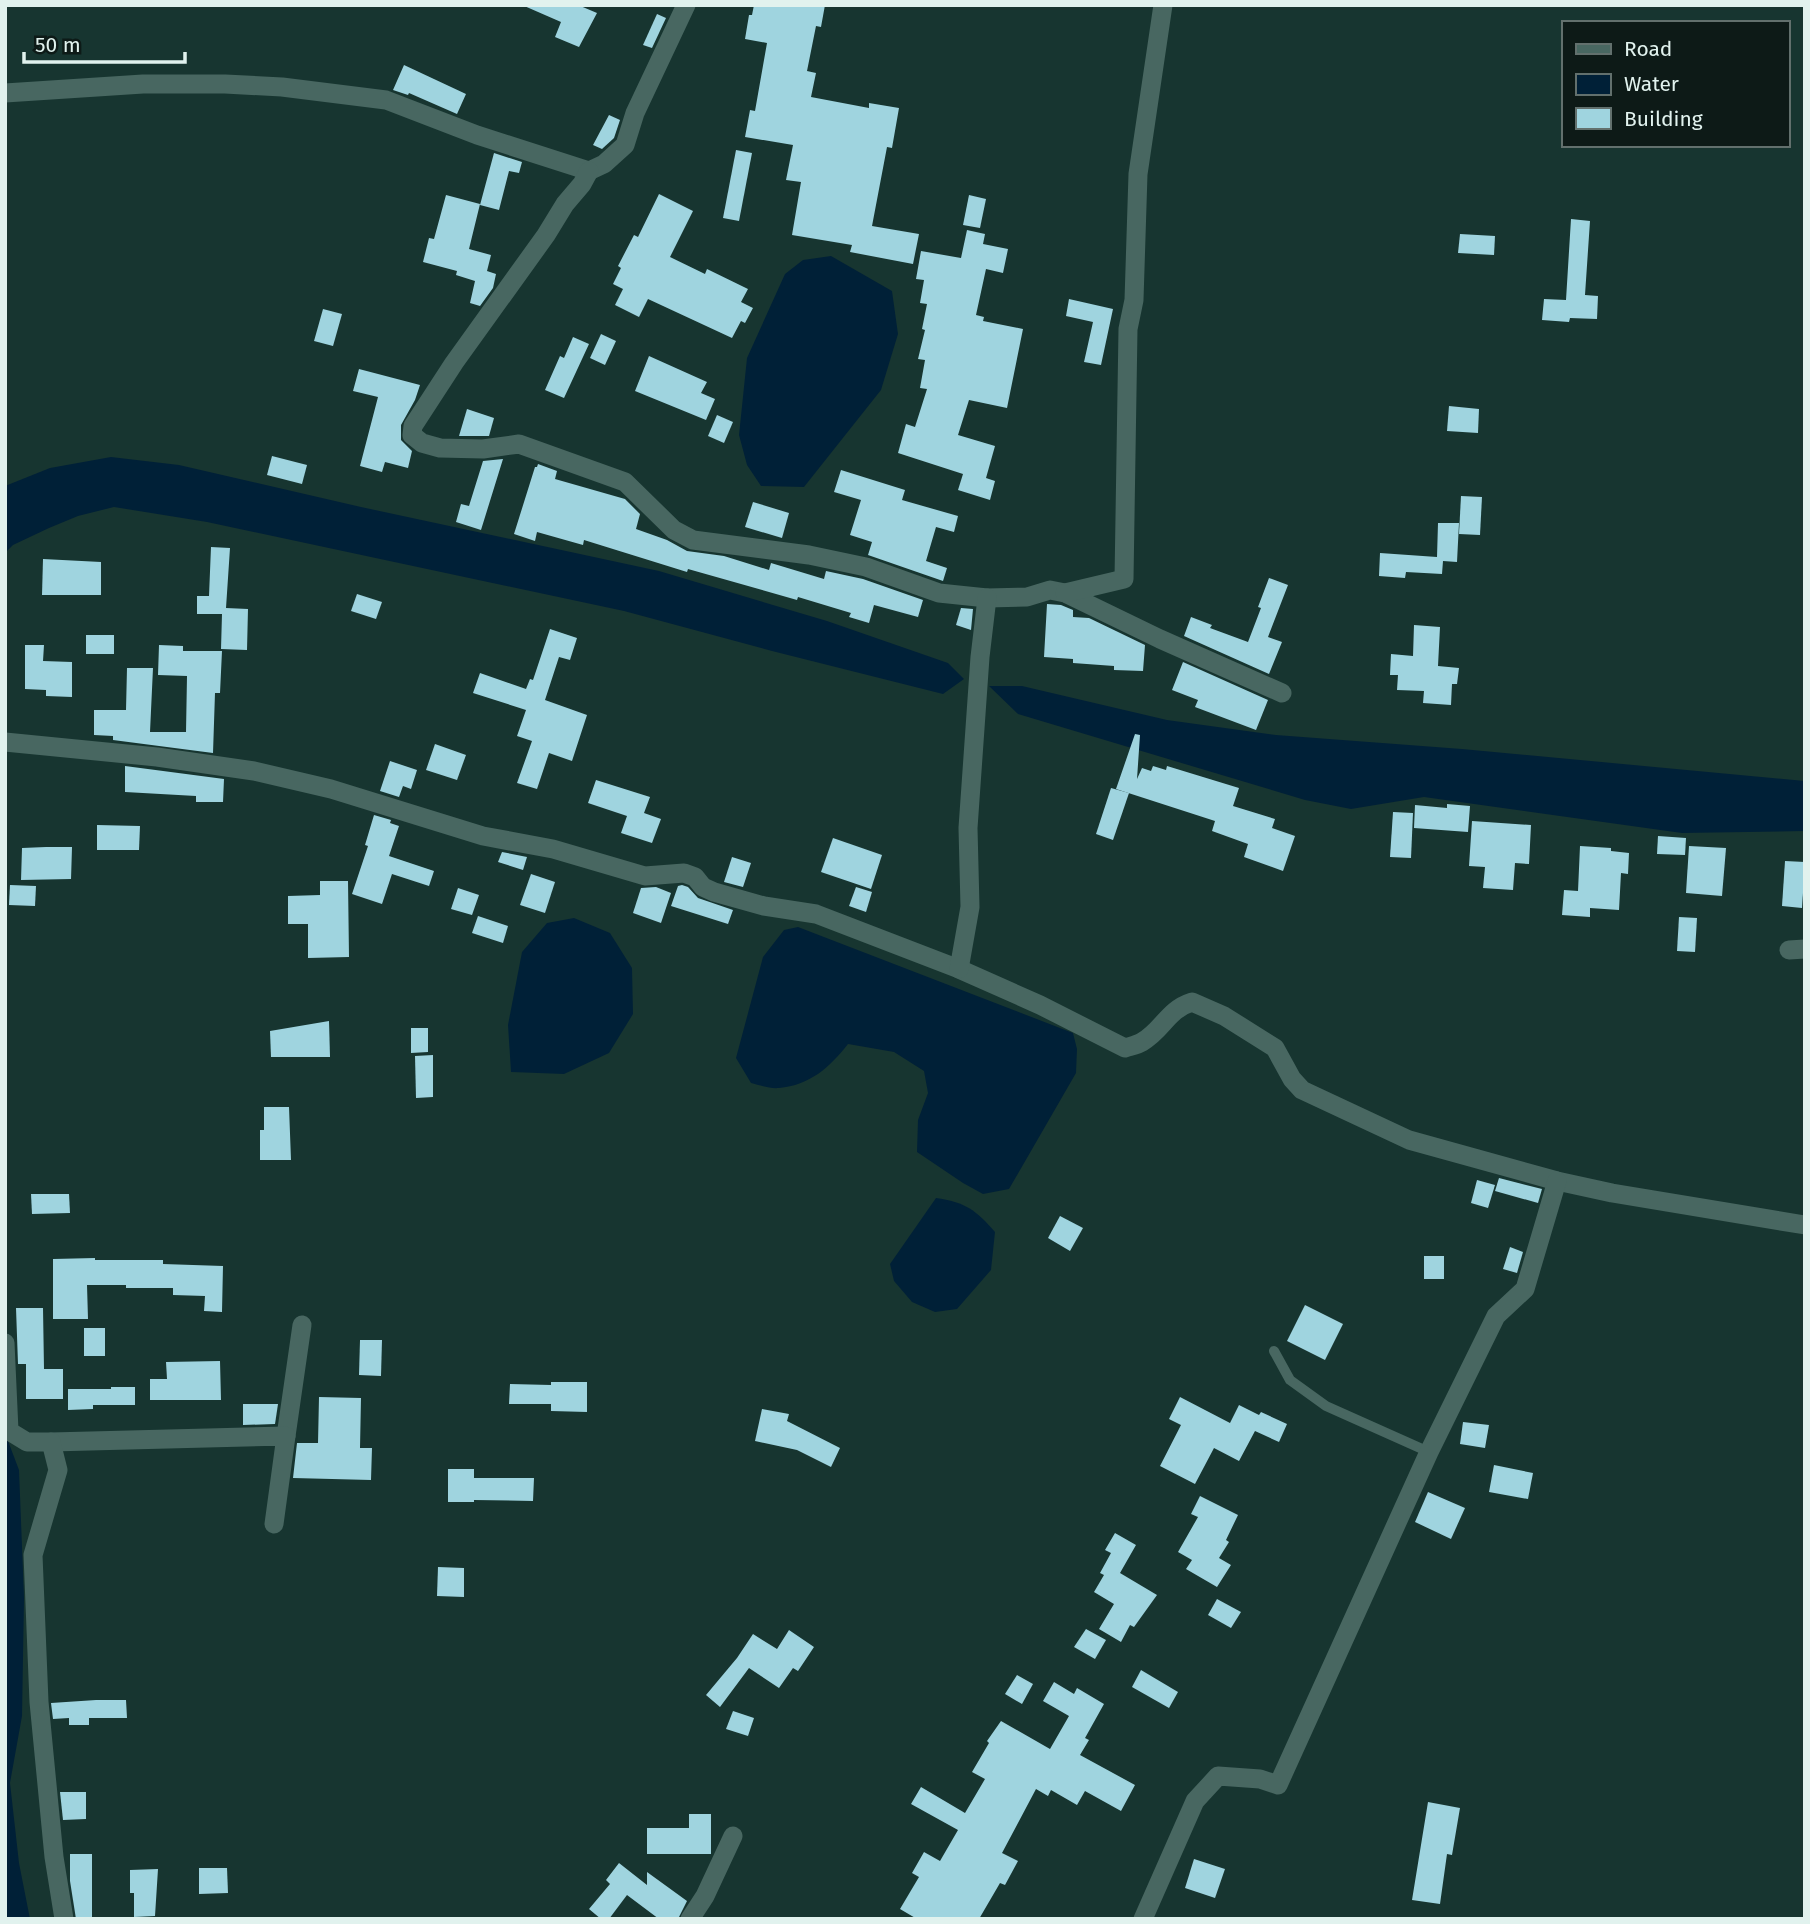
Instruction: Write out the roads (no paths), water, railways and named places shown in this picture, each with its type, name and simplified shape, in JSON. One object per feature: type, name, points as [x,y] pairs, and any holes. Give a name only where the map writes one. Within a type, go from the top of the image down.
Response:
[{"type":"street","points":[[686,5],[635,113],[625,145],[604,164],[589,171],[454,363],[413,426],[412,435],[422,443],[440,448],[483,449],[519,444],[625,482],[674,530],[693,540],[720,542],[760,551],[809,555],[866,567],[939,593],[987,598],[1027,597],[1050,590],[1065,593],[1282,693]]},
{"type":"street","points":[[1065,593],[1124,579],[1128,329],[1134,300],[1138,174],[1163,5]]},
{"type":"street","points":[[5,93],[129,85],[225,85],[282,87],[373,99],[419,111],[477,135],[589,171]]},
{"type":"street","points":[[958,969],[970,907],[968,828],[980,657],[987,598]]},
{"type":"street","points":[[5,742],[144,756],[254,771],[331,789],[482,836],[553,849],[645,876],[684,873],[695,877],[703,887],[714,892],[764,906],[816,914],[958,969],[1040,1005],[1125,1048],[1141,1043],[1162,1025],[1172,1012],[1192,1002],[1224,1016],[1275,1048],[1292,1079],[1302,1090],[1409,1140],[1557,1181],[1612,1193],[1805,1224]]},
{"type":"street","points":[[1143,1919],[1195,1801],[1218,1776],[1260,1779],[1278,1785],[1429,1452],[1496,1315],[1525,1289],[1557,1181]]},
{"type":"street","points":[[274,1524],[302,1325]]},
{"type":"street","points":[[5,1343],[9,1431],[27,1442],[286,1436]]},
{"type":"street","points":[[51,1442],[58,1469],[33,1556],[38,1702],[54,1857],[64,1919]]},
{"type":"street","points":[[690,1919],[705,1896],[733,1836]]},
{"type":"lane","points":[[1274,1351],[1290,1380],[1326,1406],[1429,1452]]},
{"type":"water","points":[[831,256],[892,291],[898,334],[881,390],[804,487],[761,486],[747,465],[739,435],[747,358],[785,274],[803,260]]},
{"type":"water","points":[[111,457],[179,465],[659,571],[827,621],[948,663],[964,679],[943,694],[624,611],[207,522],[114,507],[78,516],[49,528],[13,545],[5,553],[5,486],[50,468]]},
{"type":"water","points":[[989,686],[1022,686],[1167,720],[1276,735],[1462,749],[1805,781],[1805,831],[1682,833],[1424,797],[1351,809],[1305,800],[1018,714]]},
{"type":"water","points":[[574,918],[610,933],[632,968],[633,1014],[609,1053],[564,1074],[511,1072],[508,1025],[522,952],[547,923]]},
{"type":"water","points":[[798,927],[1073,1033],[1077,1049],[1076,1073],[1009,1189],[983,1194],[917,1152],[918,1120],[928,1093],[924,1071],[894,1052],[848,1044],[826,1068],[800,1083],[776,1088],[751,1083],[736,1058],[763,957],[784,930]]},
{"type":"water","points":[[936,1198],[969,1208],[995,1232],[991,1270],[957,1309],[935,1312],[912,1302],[894,1281],[890,1264]]},
{"type":"water","points":[[5,1433],[19,1470],[24,1598],[22,1716],[10,1783],[19,1863],[30,1919],[5,1919]]}]
